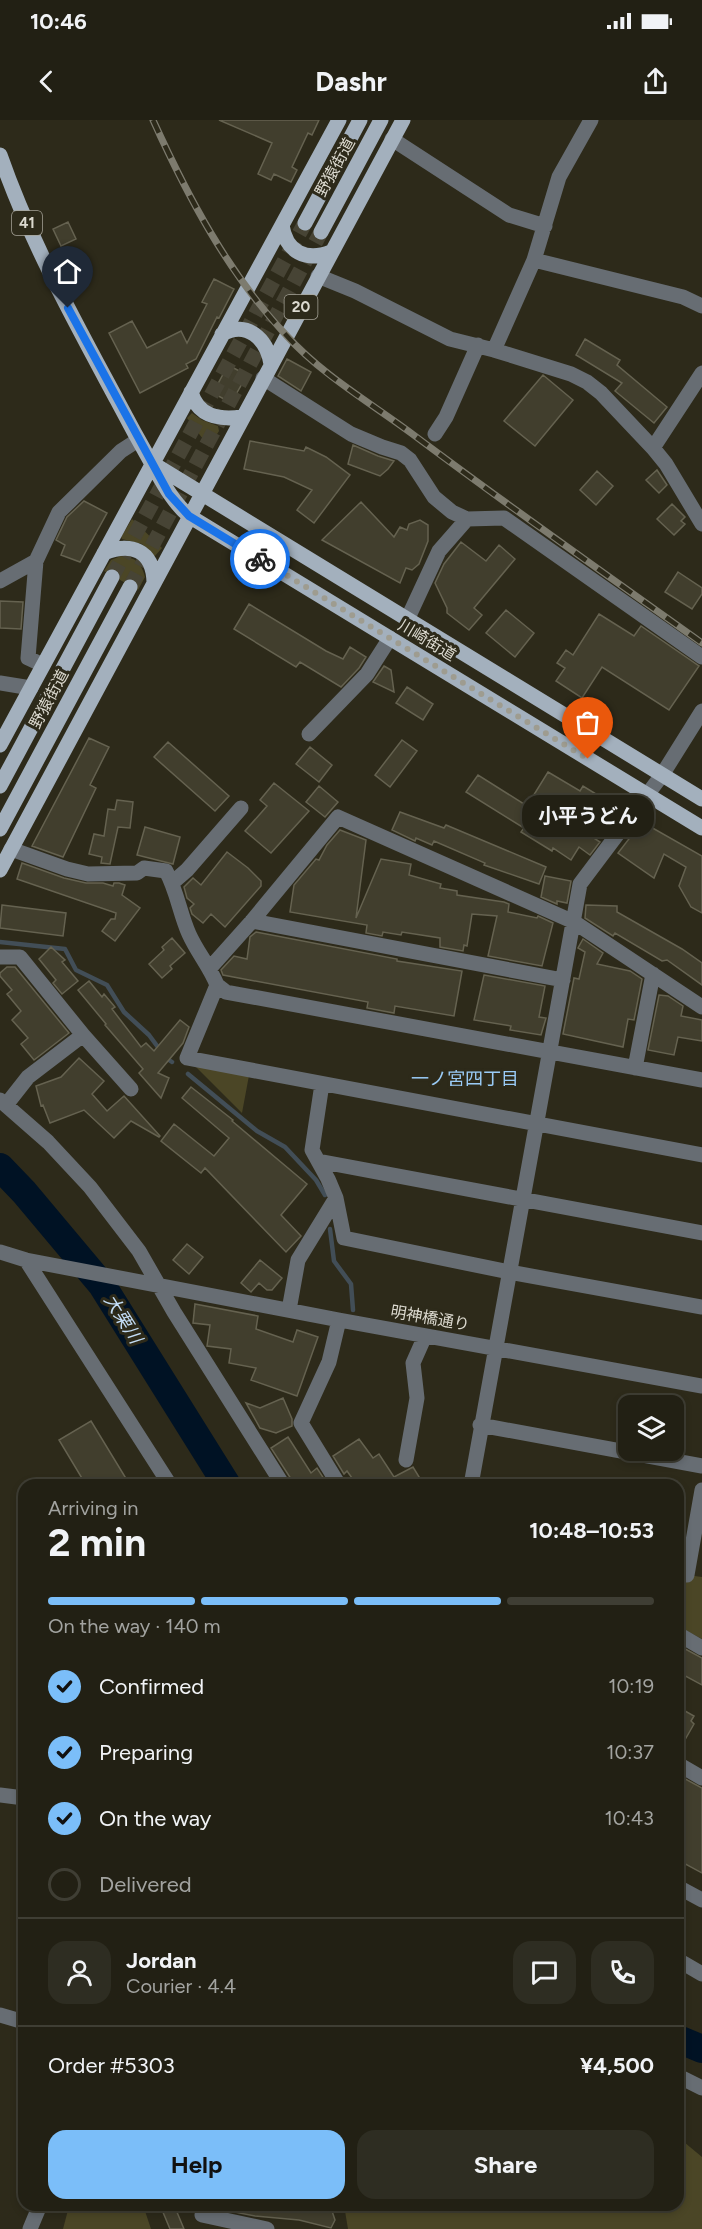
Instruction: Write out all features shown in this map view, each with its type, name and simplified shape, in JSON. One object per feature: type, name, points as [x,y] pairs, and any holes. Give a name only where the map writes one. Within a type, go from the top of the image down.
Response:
[{"type":"main road","points":[[0,745],[339,120]]},
{"type":"main road","name":"野猿街道","points":[[305,223],[360,120]]},
{"type":"main road","name":"野猿街道","points":[[321,232],[381,120]]},
{"type":"main road","name":"20","points":[[0,870],[403,120]]},
{"type":"main road","name":"川崎街道","points":[[0,155],[12,190],[46,266],[138,440],[169,494],[189,516],[702,828]]},
{"type":"main road","points":[[282,225],[286,239],[294,250],[302,255],[312,257],[331,252]]},
{"type":"main road","points":[[222,334],[235,329],[252,332],[266,346],[271,363]]},
{"type":"main road","points":[[191,392],[198,407],[210,416],[226,419],[242,417]]},
{"type":"main road","name":"川崎街道","points":[[152,463],[702,800]]},
{"type":"main road","points":[[104,553],[122,548],[138,551],[151,564],[154,582]]},
{"type":"main road","name":"野猿街道","points":[[0,786],[112,577]]},
{"type":"main road","name":"野猿街道","points":[[0,829],[130,587]]},
{"type":"street","points":[[494,350],[534,260],[559,177],[591,120]]},
{"type":"street","points":[[393,139],[509,215],[545,226]]},
{"type":"street","points":[[534,260],[683,297],[702,306]]},
{"type":"street","points":[[318,276],[355,291],[450,339],[494,350],[587,382],[601,393],[666,464],[702,524]]},
{"type":"street","points":[[435,434],[446,417],[478,345]]},
{"type":"street","points":[[653,448],[702,374]]},
{"type":"street","points":[[263,378],[351,434],[401,453],[410,460],[435,497],[452,512],[467,519],[504,518],[702,657]]},
{"type":"street","points":[[43,665],[28,658],[36,561],[59,512],[121,451],[138,440]]},
{"type":"street","points":[[407,620],[439,551],[467,519]]},
{"type":"street","points":[[0,581],[36,561]]},
{"type":"street","points":[[309,734],[367,674],[390,638]]},
{"type":"street","points":[[0,683],[31,688]]},
{"type":"street","points":[[472,1479],[580,884],[648,795],[702,711]]},
{"type":"street","points":[[172,883],[187,870],[241,808]]},
{"type":"street","points":[[210,968],[338,817],[574,922],[702,1007]]},
{"type":"street","points":[[11,849],[88,874],[137,873],[144,868],[166,871],[189,935],[218,985],[226,992],[702,1080]]},
{"type":"street","points":[[252,921],[563,980]]},
{"type":"street","points":[[0,957],[20,957],[83,1035],[131,1089]]},
{"type":"street","points":[[635,1068],[653,974]]},
{"type":"street","points":[[218,985],[187,1058],[702,1155]]},
{"type":"street","points":[[83,1035],[28,1077],[3,1103],[48,1142],[90,1187],[139,1251],[156,1284],[279,1479]]},
{"type":"street","points":[[322,1084],[312,1150],[336,1198],[344,1238],[508,1272],[702,1307]]},
{"type":"street","points":[[318,1161],[702,1233]]},
{"type":"street","points":[[289,1310],[298,1260],[336,1198]]},
{"type":"street","name":"明神橋通り","points":[[0,1252],[28,1260],[339,1320],[702,1386]]},
{"type":"street","points":[[28,1260],[166,1479]]},
{"type":"street","points":[[335,1479],[301,1423],[329,1362],[339,1320]]},
{"type":"street","points":[[406,1460],[417,1398],[413,1363],[425,1335]]},
{"type":"street","points":[[480,1425],[702,1466]]},
{"type":"street","points":[[687,1575],[691,1542],[702,1491]]},
{"type":"street","points":[[684,1638],[702,1648]]},
{"type":"street","points":[[684,1767],[702,1777]]},
{"type":"street","points":[[0,1796],[18,1798]]},
{"type":"street","points":[[684,1890],[702,1900]]},
{"type":"street","points":[[684,1963],[702,1974]]},
{"type":"street","points":[[0,2016],[18,2020]]},
{"type":"street","points":[[684,2079],[702,2088]]},
{"type":"street","points":[[30,2229],[38,2211]]},
{"type":"street","points":[[202,2216],[267,2229]]},
{"type":"shaded area","points":[[192,413],[218,426],[219,431],[209,447],[187,418]]},
{"type":"shaded area","points":[[132,519],[162,548],[154,557],[142,544],[122,539]]},
{"type":"shaded area","points":[[121,556],[131,558],[142,568],[145,577],[138,590],[104,571],[111,560]]},
{"type":"shaded area","points":[[187,1058],[250,1070],[242,1113]]},
{"type":"shaded area","points":[[684,1573],[702,1577],[702,1639],[684,1629]]},
{"type":"shaded area","points":[[684,2142],[702,2157],[702,2229],[348,2229],[345,2211],[684,2211]]},
{"type":"shaded area","points":[[68,2211],[145,2211],[151,2229],[63,2229]]},
{"type":"building","points":[[219,120],[319,120],[312,135],[308,133],[292,167],[297,170],[291,182],[274,174],[271,180],[258,174],[272,143]]},
{"type":"building","points":[[68,222],[76,239],[61,246],[53,229]]},
{"type":"building","points":[[214,279],[234,289],[196,359],[186,364],[188,368],[140,393],[109,333],[132,321],[147,348],[181,331],[187,343],[207,304],[202,302]]},
{"type":"building","points":[[585,339],[620,360],[617,365],[667,407],[654,423],[615,391],[622,383],[576,355]]},
{"type":"building","points":[[287,359],[311,372],[301,391],[278,376]]},
{"type":"building","points":[[228,365],[247,375],[231,403],[213,393]]},
{"type":"building","points":[[543,375],[573,400],[535,446],[504,421]]},
{"type":"building","points":[[250,441],[304,451],[306,447],[326,457],[350,475],[314,523],[297,510],[312,490],[284,477],[244,469]]},
{"type":"building","points":[[353,445],[394,461],[380,476],[348,464]]},
{"type":"building","points":[[657,470],[667,485],[659,493],[646,480]]},
{"type":"building","points":[[597,471],[613,486],[596,505],[580,490]]},
{"type":"building","points":[[84,501],[107,513],[80,562],[61,555],[65,545],[56,540],[67,517]]},
{"type":"building","points":[[361,502],[394,537],[400,527],[407,530],[409,524],[420,520],[428,525],[428,541],[419,564],[412,570],[406,568],[400,583],[322,540]]},
{"type":"building","points":[[672,504],[685,517],[681,521],[685,524],[674,535],[657,519]]},
{"type":"building","points":[[461,542],[486,561],[499,545],[515,559],[474,608],[482,615],[469,630],[447,613],[447,608],[435,583],[444,564]]},
{"type":"building","points":[[678,572],[702,588],[702,594],[692,609],[665,592]]},
{"type":"building","points":[[0,601],[23,602],[21,629],[0,628]]},
{"type":"building","points":[[249,604],[343,659],[350,647],[366,657],[341,687],[300,662],[296,667],[234,629]]},
{"type":"building","points":[[506,610],[534,633],[515,657],[486,633]]},
{"type":"building","points":[[599,614],[634,636],[641,626],[699,666],[669,710],[602,667],[582,698],[556,681],[565,668],[557,663],[566,650],[573,655]]},
{"type":"building","points":[[384,666],[391,670],[394,692],[373,682]]},
{"type":"building","points":[[407,687],[433,704],[423,720],[396,703]]},
{"type":"building","points":[[89,738],[109,747],[90,785],[96,788],[63,857],[32,846]]},
{"type":"building","points":[[402,740],[417,751],[390,787],[375,775]]},
{"type":"building","points":[[168,742],[229,796],[215,811],[154,757]]},
{"type":"building","points":[[310,747],[332,765],[319,782],[296,764]]},
{"type":"building","points":[[548,772],[580,791],[583,786],[596,794],[592,799],[603,805],[586,833],[600,842],[590,855],[579,847],[571,860],[553,848],[552,851],[521,832],[524,828],[466,792],[478,775],[527,806]]},
{"type":"building","points":[[274,783],[309,811],[271,853],[245,831],[267,806],[260,800]]},
{"type":"building","points":[[319,786],[338,802],[325,817],[306,802]]},
{"type":"building","points":[[117,800],[133,802],[130,828],[118,827],[110,864],[101,863],[102,857],[89,854],[94,834],[104,836],[108,809],[115,810]]},
{"type":"building","points":[[400,812],[444,828],[446,825],[546,867],[539,884],[484,865],[485,863],[434,841],[432,845],[416,838],[415,841],[392,830]]},
{"type":"building","points":[[642,822],[702,856],[702,913],[691,907],[679,886],[686,867],[664,854],[654,878],[618,853]]},
{"type":"building","points":[[145,827],[180,837],[173,864],[137,855]]},
{"type":"building","points":[[340,830],[366,840],[356,918],[381,859],[411,864],[409,875],[441,884],[440,888],[457,891],[457,895],[504,902],[509,904],[508,912],[537,918],[538,916],[553,923],[542,966],[488,956],[497,916],[472,914],[467,946],[464,945],[463,951],[440,947],[440,938],[402,932],[401,935],[383,932],[382,936],[366,933],[367,925],[290,912],[294,885],[316,859],[319,860],[327,845]]},
{"type":"building","points":[[227,852],[261,881],[261,886],[225,927],[211,914],[203,923],[192,914],[190,908],[194,904],[187,898],[184,887],[193,878],[201,885]]},
{"type":"building","points":[[22,863],[86,883],[125,885],[122,895],[140,908],[115,941],[102,931],[111,919],[115,919],[116,913],[17,879]]},
{"type":"building","points":[[545,876],[571,881],[567,903],[557,901],[557,904],[541,897]]},
{"type":"building","points":[[2,905],[66,913],[63,936],[0,928]]},
{"type":"building","points":[[586,905],[617,906],[617,912],[682,949],[702,963],[702,985],[667,960],[662,961],[615,933],[613,936],[585,918]]},
{"type":"building","points":[[256,932],[397,959],[397,961],[462,971],[454,1016],[395,1006],[394,1013],[367,1008],[368,1002],[223,975],[221,970],[234,956],[247,959],[250,937]]},
{"type":"building","points":[[172,938],[185,953],[170,966],[172,969],[162,978],[149,964],[164,950],[162,947]]},
{"type":"building","points":[[583,939],[603,953],[597,964],[630,971],[642,979],[634,1020],[628,1019],[623,1047],[563,1034],[574,978],[579,979],[585,952],[578,948]]},
{"type":"building","points":[[51,947],[65,960],[62,962],[78,981],[62,994],[53,983],[56,980],[39,959]]},
{"type":"building","points":[[7,967],[15,967],[69,1033],[34,1060],[21,1044],[28,1038],[12,1020],[21,1011],[7,994],[12,990],[0,976],[0,973]]},
{"type":"building","points":[[484,975],[545,986],[539,1017],[546,1018],[541,1035],[510,1030],[511,1026],[474,1020]]},
{"type":"building","points":[[89,981],[102,997],[104,994],[115,1007],[112,1009],[141,1047],[146,1043],[154,1051],[180,1020],[189,1027],[183,1043],[158,1073],[169,1078],[161,1098],[139,1073],[143,1069],[78,990]]},
{"type":"building","points":[[659,995],[668,996],[683,1006],[681,1016],[702,1020],[702,1041],[678,1037],[674,1055],[648,1050]]},
{"type":"building","points":[[79,1058],[104,1081],[92,1094],[107,1111],[124,1096],[160,1136],[131,1121],[114,1138],[84,1110],[50,1123],[43,1105],[41,1106],[36,1086],[61,1077]]},
{"type":"building","points":[[191,1087],[307,1184],[281,1215],[301,1236],[286,1252],[205,1168],[201,1173],[161,1141],[174,1124],[214,1156],[229,1138],[182,1098]]},
{"type":"building","points":[[187,1244],[203,1257],[189,1274],[173,1260]]},
{"type":"building","points":[[260,1260],[282,1278],[272,1290],[267,1290],[259,1283],[251,1292],[241,1283]]},
{"type":"building","points":[[195,1304],[258,1316],[256,1329],[293,1342],[297,1330],[318,1337],[297,1396],[251,1380],[256,1368],[229,1363],[231,1349],[207,1346],[210,1325],[193,1323]]},
{"type":"building","points":[[283,1398],[292,1419],[292,1426],[276,1433],[260,1428],[246,1403],[260,1408]]},
{"type":"building","points":[[91,1421],[126,1479],[82,1479],[59,1440]]},
{"type":"building","points":[[288,1437],[311,1473],[317,1468],[324,1479],[291,1479],[271,1448]]},
{"type":"building","points":[[359,1439],[373,1458],[379,1454],[394,1477],[413,1467],[420,1479],[353,1479],[347,1471],[344,1474],[333,1456]]},
{"type":"building","points":[[684,1648],[702,1658],[702,1685],[684,1675]]},
{"type":"building","points":[[684,1710],[694,1716],[691,1721],[694,1724],[684,1742]]},
{"type":"building","points":[[684,1778],[702,1788],[702,1873],[684,1863]]},
{"type":"building","points":[[162,2211],[176,2211],[184,2229],[170,2229]]},
{"type":"building","points":[[229,2211],[332,2211],[335,2220],[331,2228],[299,2220]]},
{"type":"waterway","points":[[0,942],[65,949],[76,970],[107,985],[124,1012],[149,1035],[166,1058],[172,1062]]},
{"type":"waterway","points":[[188,1074],[257,1131],[285,1147],[316,1180],[325,1195]]},
{"type":"waterway","name":"大栗川","points":[[0,1167],[24,1192],[102,1285],[223,1479]]},
{"type":"waterway","points":[[330,1229],[334,1261],[351,1284],[353,1310]]},
{"type":"waterway","name":"大栗川","points":[[684,2042],[702,2049]]},
{"type":"tunnel","points":[[112,577],[305,223]]},
{"type":"tunnel","points":[[130,587],[321,232]]},
{"type":"railway","points":[[153,120],[195,206],[228,260],[265,311],[300,349],[346,387],[702,643]]},
{"type":"way so far","points":[[260,559],[588,759]]},
{"type":"place","name":"小平うどん","points":[[588,759]]},
{"type":"district","name":"一ノ宮四丁目","points":[[465,1079]]},
{"type":"route","points":[[68,308],[138,440],[178,506],[189,516],[260,559]]}]
